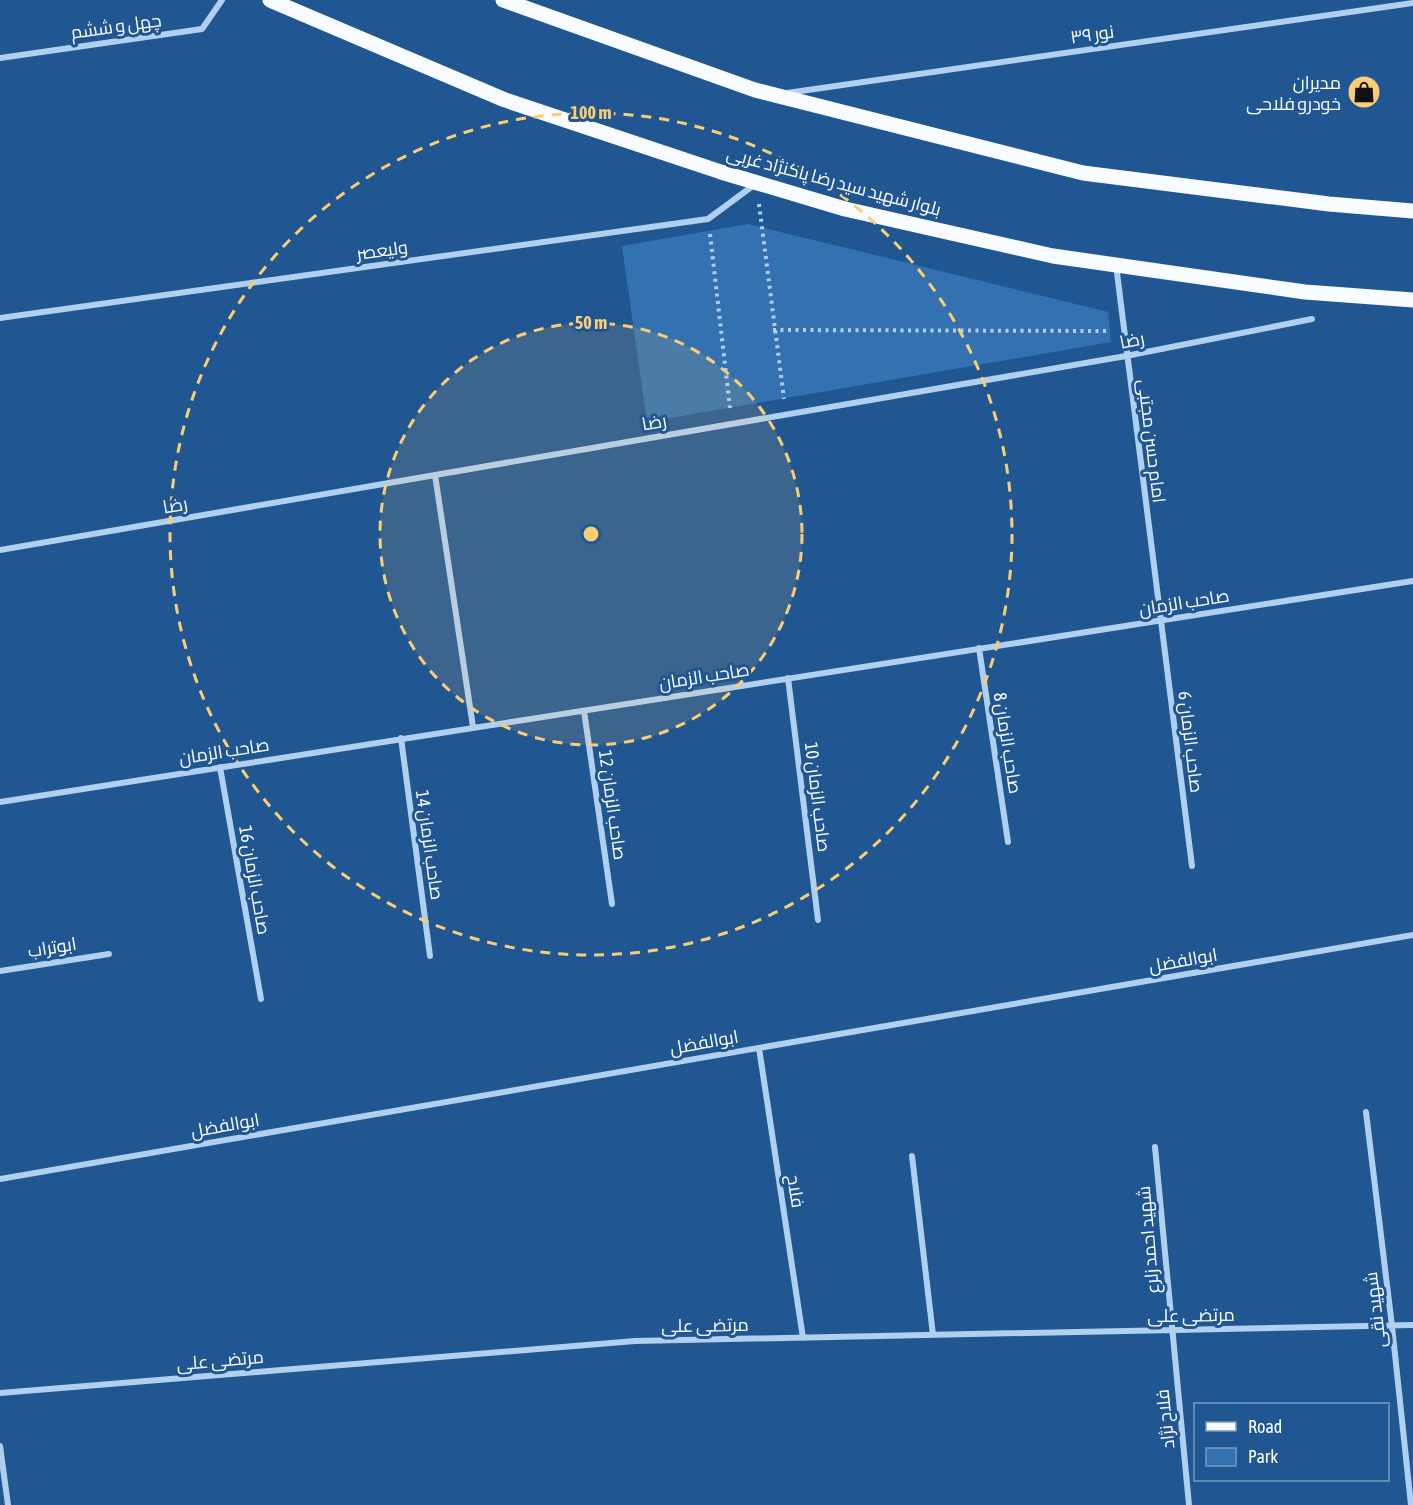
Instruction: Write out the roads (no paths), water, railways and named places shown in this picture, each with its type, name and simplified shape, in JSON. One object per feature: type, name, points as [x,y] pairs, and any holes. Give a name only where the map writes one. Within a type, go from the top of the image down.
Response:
[{"type":"main road","name":"بلوار شهید سید رضا پاکنژاد غربی","points":[[270,0],[505,100],[757,183],[856,211],[1053,256],[1305,292],[1413,300]]},
{"type":"main road","points":[[503,0],[538,15],[775,95],[1083,173],[1329,204],[1413,211]]},
{"type":"street","name":"چهل و ششم","points":[[0,58],[202,29],[222,0]]},
{"type":"street","name":"نور ۳۹","points":[[775,95],[1413,3]]},
{"type":"street","name":"ولیعصر","points":[[0,318],[708,219],[757,183]]},
{"type":"street","name":"امام حسن مجتبی","points":[[1116,265],[1160,621]]},
{"type":"street","name":"رضا","points":[[0,550],[1126,356],[1312,319]]},
{"type":"street","points":[[435,475],[472,727]]},
{"type":"street","name":"صاحب الزمان","points":[[0,802],[1413,581]]},
{"type":"street","name":"صاحب الزمان 6","points":[[1160,621],[1192,866]]},
{"type":"street","name":"صاحب الزمان 8","points":[[979,648],[1008,842]]},
{"type":"street","name":"صاحب الزمان 10","points":[[788,678],[818,920]]},
{"type":"street","name":"صاحب الزمان 12","points":[[584,711],[612,904]]},
{"type":"street","name":"صاحب الزمان 14","points":[[401,738],[430,956]]},
{"type":"street","name":"صاحب الزمان 16","points":[[220,767],[261,999]]},
{"type":"street","name":"ابوالفضل","points":[[0,1179],[1413,935]]},
{"type":"street","name":"ابوتراب","points":[[0,970],[109,954]]},
{"type":"street","name":"فلاح","points":[[759,1048],[803,1338]]},
{"type":"street","name":"شهید نقی","points":[[1366,1112],[1411,1505]]},
{"type":"street","name":"شهید احمد زلرع","points":[[1155,1147],[1171,1330]]},
{"type":"street","points":[[912,1156],[933,1335]]},
{"type":"street","name":"مرتضی علی","points":[[0,1393],[635,1341],[1413,1325]]},
{"type":"street","name":"فلاح نژاد","points":[[1171,1330],[1189,1505]]},
{"type":"street","points":[[0,1446],[8,1505]]},
{"type":"place","name":"مدیران خودرو فلاحی","points":[[1364,92]]}]
